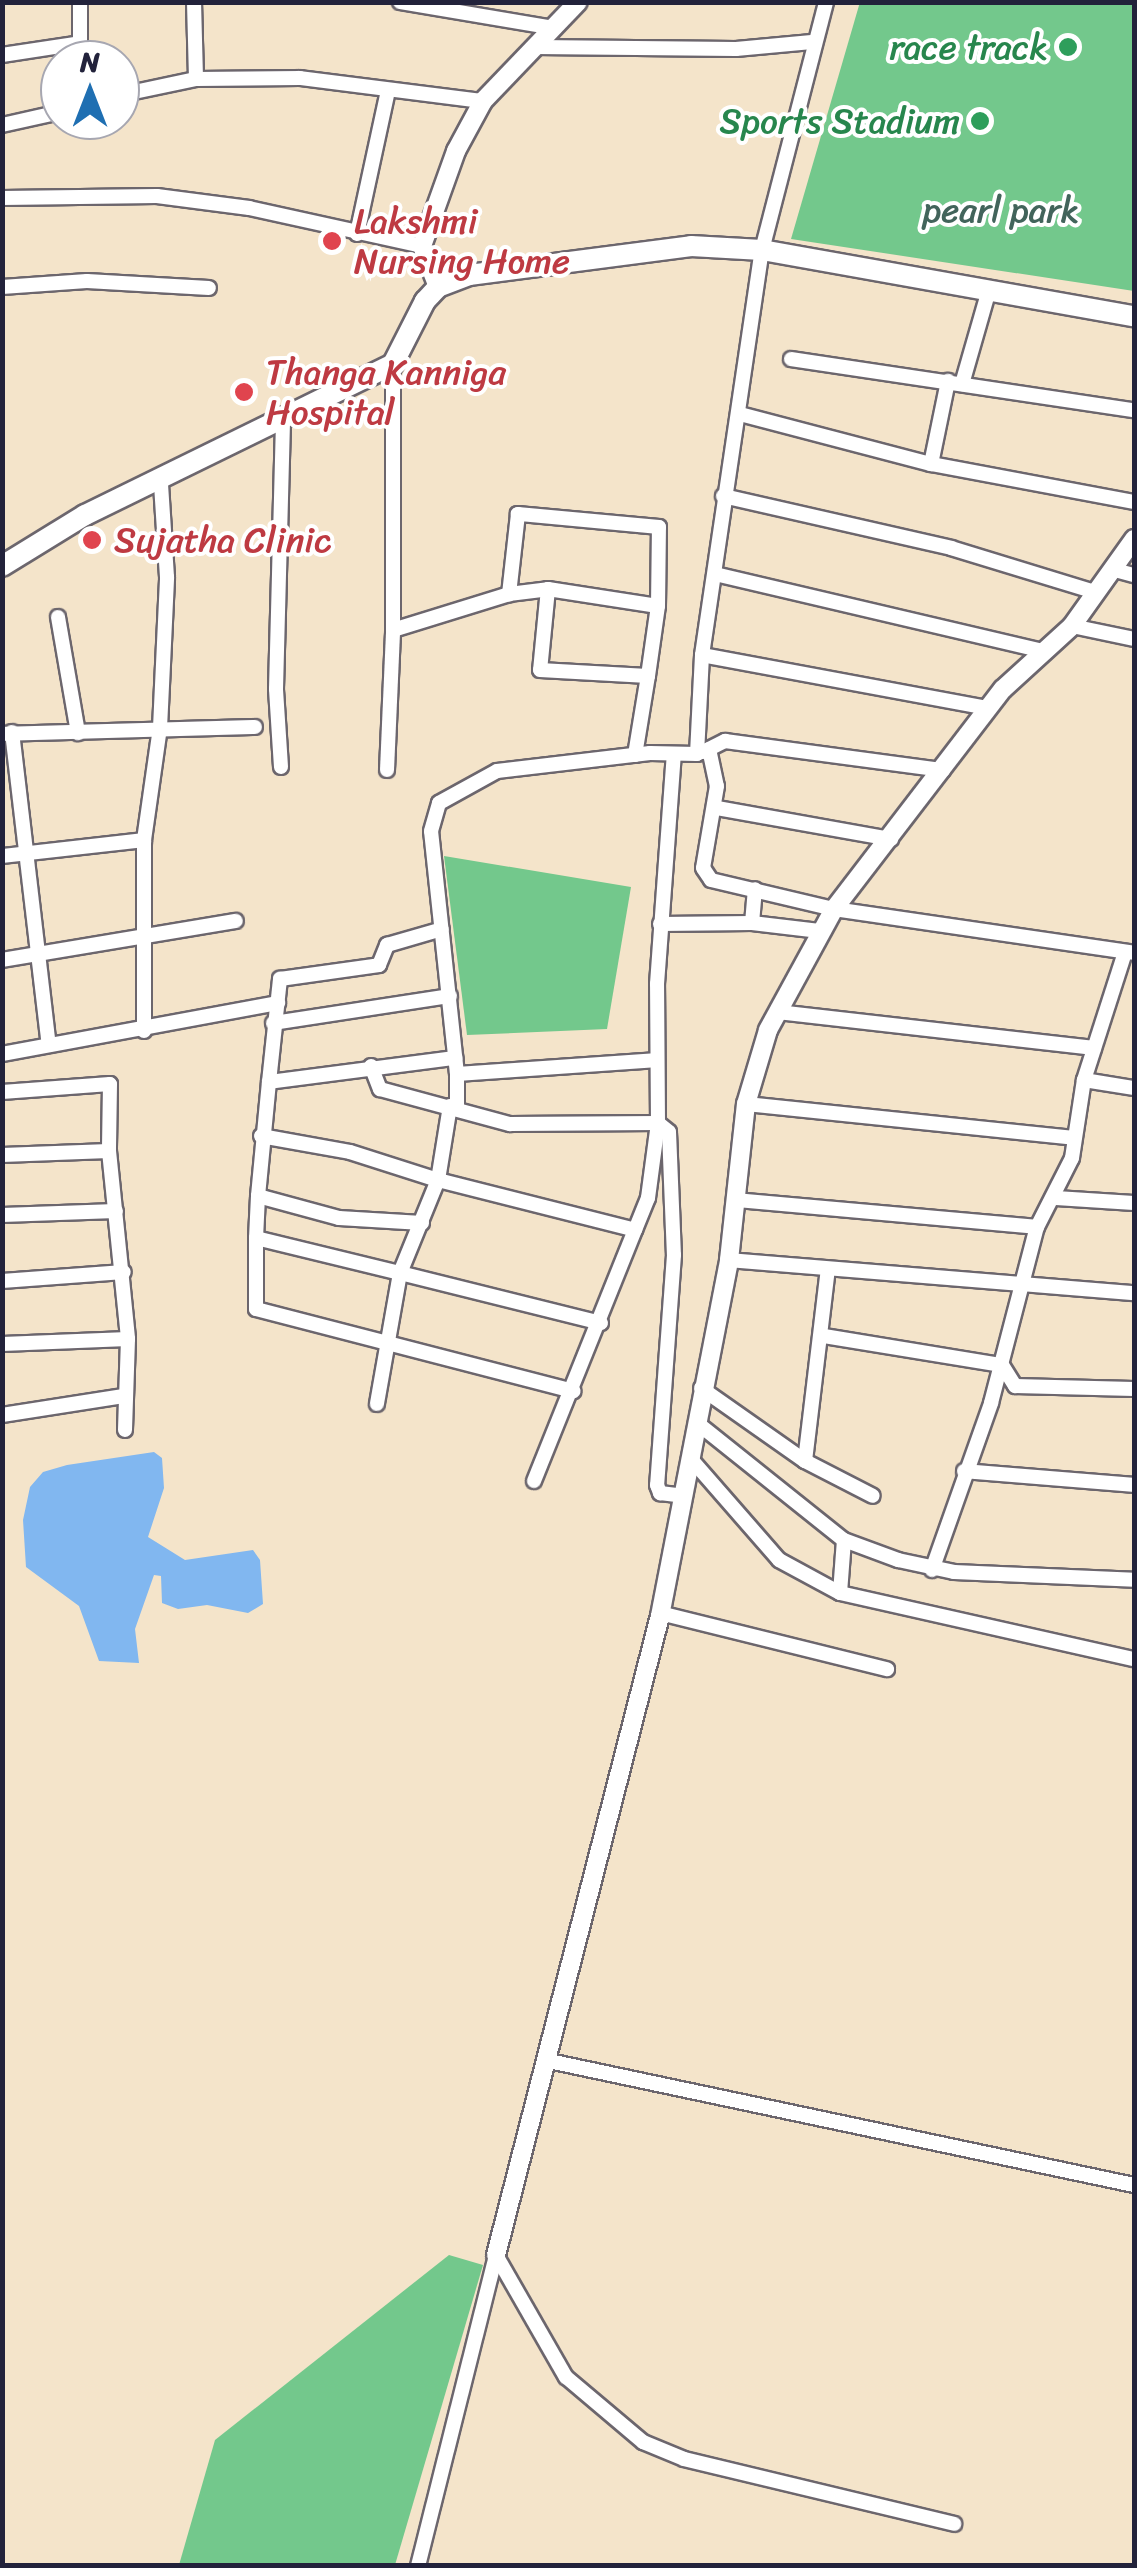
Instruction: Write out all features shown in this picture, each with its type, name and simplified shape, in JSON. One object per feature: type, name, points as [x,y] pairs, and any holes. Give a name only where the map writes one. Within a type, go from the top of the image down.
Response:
[{"type":"main road","points":[[2,566],[84,515],[161,483],[393,364],[438,287],[469,275],[690,246],[762,250],[1134,316]]},
{"type":"street","points":[[80,2],[80,40]]},
{"type":"street","points":[[194,2],[196,79]]},
{"type":"street","points":[[400,2],[554,28]]},
{"type":"street","points":[[438,287],[422,246],[441,184],[483,101],[578,2]]},
{"type":"street","points":[[826,2],[812,42],[762,250],[740,414],[722,496],[702,655],[703,752],[717,808],[702,874],[834,909],[1130,953],[1094,1048],[1056,1198],[1038,1227],[1002,1364],[932,1570]]},
{"type":"street","points":[[535,47],[736,49],[812,42]]},
{"type":"street","points":[[2,55],[40,49]]},
{"type":"street","points":[[140,91],[196,79],[300,78],[483,101]]},
{"type":"street","points":[[357,234],[388,90]]},
{"type":"street","points":[[2,125],[40,116]]},
{"type":"street","points":[[2,198],[157,196],[249,208],[422,246]]},
{"type":"street","points":[[2,287],[86,281],[209,288]]},
{"type":"street","points":[[931,464],[989,290]]},
{"type":"street","points":[[791,360],[1134,410]]},
{"type":"street","points":[[387,770],[393,630],[393,364]]},
{"type":"street","points":[[740,414],[931,464],[1134,502]]},
{"type":"street","points":[[281,767],[276,690],[283,419]]},
{"type":"street","points":[[144,1031],[140,937],[144,840],[160,728],[167,577],[161,483]]},
{"type":"street","points":[[722,496],[951,548],[1096,592]]},
{"type":"street","points":[[510,594],[518,514],[659,526],[658,606],[635,755]]},
{"type":"street","points":[[418,2566],[496,2255],[550,2061],[660,1613],[728,1260],[746,1104],[778,1012],[834,909],[988,708],[1072,626],[1134,539]]},
{"type":"street","points":[[1115,570],[1134,575]]},
{"type":"street","points":[[715,574],[1043,651]]},
{"type":"street","points":[[393,630],[510,594],[548,589],[658,606]]},
{"type":"street","points":[[548,589],[540,670],[648,676]]},
{"type":"street","points":[[58,617],[78,732]]},
{"type":"street","points":[[1072,626],[1134,639]]},
{"type":"street","points":[[702,655],[988,708]]},
{"type":"street","points":[[49,1045],[28,853],[7,733],[255,728]]},
{"type":"street","points":[[377,1404],[400,1274],[438,1180],[454,1107],[456,1066],[431,831],[438,803],[497,772],[635,755],[674,756],[703,752],[725,741],[943,770]]},
{"type":"street","points":[[534,1481],[574,1390],[648,1198],[658,1124],[655,1060],[660,924],[674,756]]},
{"type":"street","points":[[717,808],[891,839]]},
{"type":"street","points":[[2,856],[144,840]]},
{"type":"street","points":[[752,922],[754,889]]},
{"type":"street","points":[[2,960],[236,922]]},
{"type":"street","points":[[660,924],[752,922],[820,932]]},
{"type":"street","points":[[442,929],[387,945],[379,966],[280,979],[261,1136],[256,1310],[574,1390]]},
{"type":"street","points":[[273,1023],[450,996]]},
{"type":"street","points":[[2,1054],[144,1031],[278,1002]]},
{"type":"street","points":[[778,1012],[1094,1048]]},
{"type":"street","points":[[269,1082],[371,1066],[655,1060]]},
{"type":"street","points":[[371,1066],[380,1090],[510,1124],[658,1124],[669,1132],[674,1255],[657,1486],[660,1493],[685,1496]]},
{"type":"street","points":[[1084,1080],[1134,1088]]},
{"type":"street","points":[[2,1092],[110,1084],[109,1151],[128,1339],[124,1430]]},
{"type":"street","points":[[746,1104],[1074,1138]]},
{"type":"street","points":[[261,1136],[350,1152],[438,1180],[635,1230]]},
{"type":"street","points":[[2,1155],[109,1151]]},
{"type":"street","points":[[258,1196],[339,1218],[422,1223]]},
{"type":"street","points":[[1056,1198],[1134,1203]]},
{"type":"street","points":[[736,1200],[1038,1227]]},
{"type":"street","points":[[2,1215],[116,1211]]},
{"type":"street","points":[[256,1238],[600,1323]]},
{"type":"street","points":[[728,1260],[1134,1293]]},
{"type":"street","points":[[805,1461],[824,1336],[828,1269]]},
{"type":"street","points":[[2,1281],[124,1272]]},
{"type":"street","points":[[824,1336],[1002,1364]]},
{"type":"street","points":[[2,1344],[128,1339]]},
{"type":"street","points":[[1002,1364],[1015,1386],[1134,1389]]},
{"type":"street","points":[[701,1388],[805,1461],[873,1496]]},
{"type":"street","points":[[2,1416],[124,1396]]},
{"type":"street","points":[[696,1422],[844,1540],[932,1570],[1134,1580]]},
{"type":"street","points":[[691,1459],[779,1560],[840,1593],[1134,1659]]},
{"type":"street","points":[[964,1470],[1134,1485]]},
{"type":"street","points":[[840,1593],[844,1540]]},
{"type":"street","points":[[660,1613],[887,1670]]},
{"type":"street","points":[[550,2061],[1134,2185]]},
{"type":"street","points":[[496,2255],[566,2378],[643,2442],[684,2459],[954,2524]]},
{"type":"green space","name":"Sports Stadium","points":[[860,2],[1134,3],[1134,291],[791,239]]},
{"type":"green space","points":[[444,856],[631,887],[607,1029],[467,1035]]},
{"type":"green space","points":[[449,2255],[483,2265],[395,2565],[179,2565],[215,2440]]},
{"type":"water","points":[[154,1452],[162,1458],[164,1488],[148,1537],[185,1560],[253,1550],[260,1560],[263,1604],[248,1613],[207,1605],[178,1609],[162,1603],[161,1576],[154,1575],[135,1629],[139,1663],[99,1661],[79,1606],[26,1567],[23,1520],[30,1487],[43,1472],[67,1465]]},
{"type":"place","name":"race track","points":[[1068,47]]},
{"type":"place","name":"Sports Stadium","points":[[980,121]]},
{"type":"place","name":"Lakshmi Nursing Home","points":[[332,241]]},
{"type":"place","name":"Thanga Kanniga Hospital","points":[[244,392]]},
{"type":"place","name":"Sujatha Clinic","points":[[92,540]]},
{"type":"park label","name":"pearl park","points":[[1001,210]]}]
